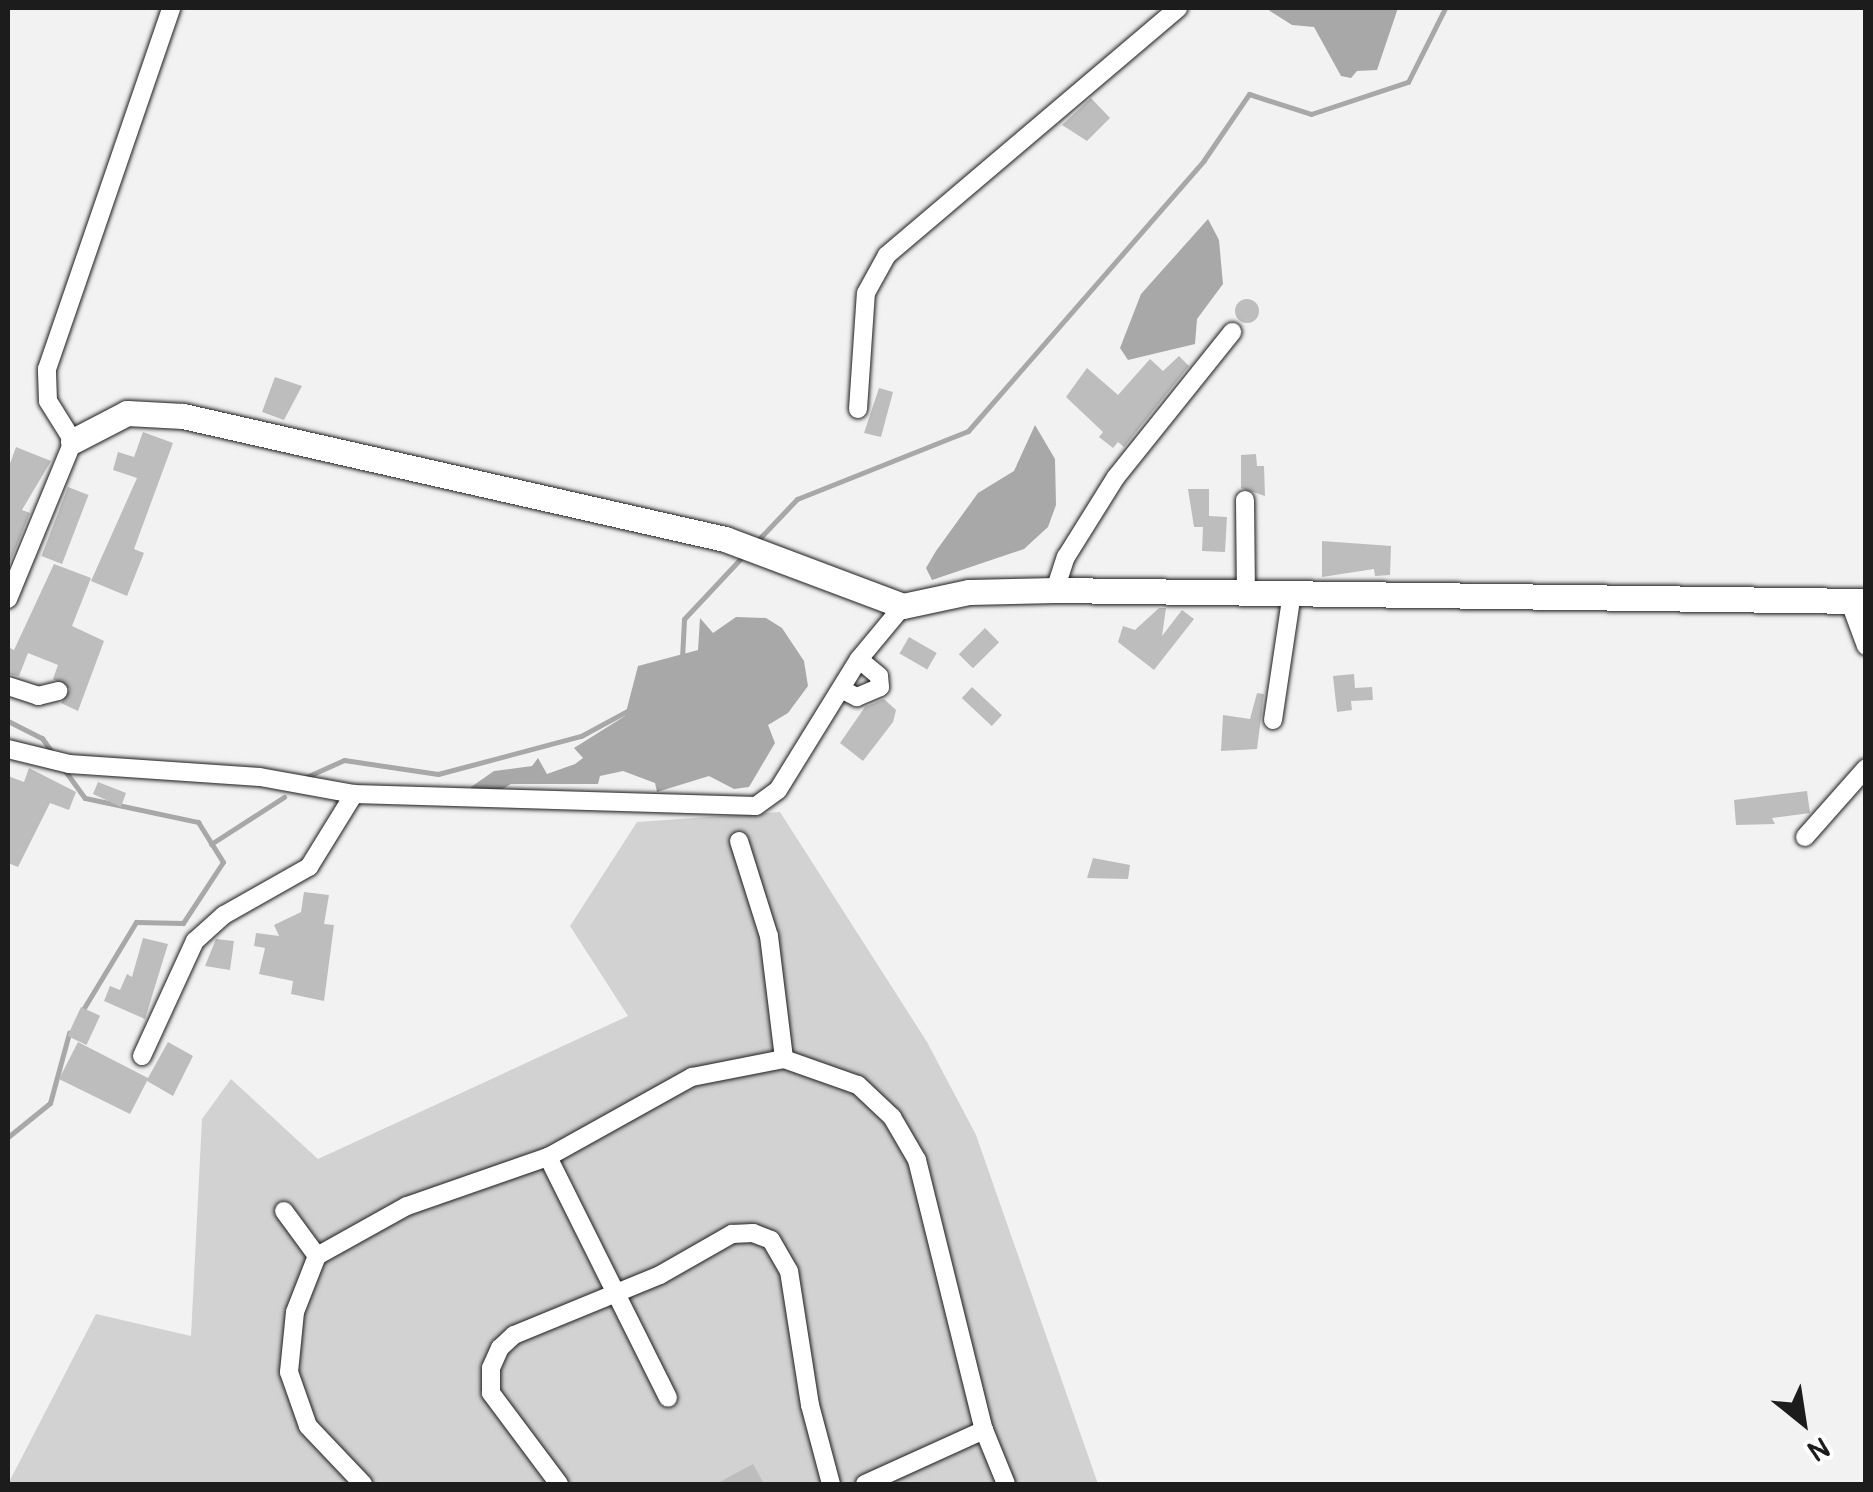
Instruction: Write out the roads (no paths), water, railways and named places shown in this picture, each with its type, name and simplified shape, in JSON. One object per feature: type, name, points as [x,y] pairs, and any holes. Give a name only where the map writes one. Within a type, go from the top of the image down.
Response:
[{"type":"street","points":[[72,441],[48,401],[48,370],[171,8]]},
{"type":"street","points":[[858,409],[866,292],[886,254],[1178,8]]},
{"type":"street","points":[[1055,590],[1066,557],[1116,477],[1232,332]]},
{"type":"street","points":[[8,599],[72,441],[127,413],[183,416],[760,550],[897,603],[968,592],[1055,590],[1857,601],[1866,646]]},
{"type":"street","points":[[1244,500],[1246,592]]},
{"type":"street","points":[[1273,720],[1292,593]]},
{"type":"street","points":[[8,749],[31,758],[68,764],[260,777],[354,794],[756,806],[778,790],[897,603]]},
{"type":"street","points":[[841,689],[857,697],[880,687],[879,676],[859,660]]},
{"type":"street","points":[[8,686],[38,696],[58,691]]},
{"type":"street","points":[[1805,837],[1866,768]]},
{"type":"street","points":[[142,1056],[195,941],[224,915],[309,866],[354,794]]},
{"type":"street","points":[[739,840],[770,936],[784,1059]]},
{"type":"street","points":[[362,1484],[308,1426],[289,1372],[296,1312],[317,1256],[407,1206],[548,1157],[692,1078],[784,1059],[858,1085],[906,1138],[924,1183],[984,1430],[1006,1484]]},
{"type":"street","points":[[548,1157],[668,1398]]},
{"type":"street","points":[[284,1211],[317,1256]]},
{"type":"street","points":[[559,1484],[501,1414],[491,1393],[490,1368],[514,1335],[616,1294],[732,1234],[753,1232],[771,1240],[790,1271],[810,1405],[831,1484]]},
{"type":"street","points":[[865,1484],[984,1430]]},
{"type":"waterway","points":[[757,541],[797,499],[968,431],[1204,160],[1249,94],[1311,114],[1408,82],[1445,8]]},
{"type":"waterway","points":[[682,658],[684,619],[742,557]]},
{"type":"waterway","points":[[304,778],[344,760],[438,774],[581,736],[631,709]]},
{"type":"waterway","points":[[8,721],[42,738],[54,755]]},
{"type":"waterway","points":[[63,768],[85,798],[198,822],[223,862],[183,923],[136,922],[82,1011]]},
{"type":"waterway","points":[[211,844],[284,797]]},
{"type":"waterway","points":[[8,1137],[50,1103],[69,1033]]}]
